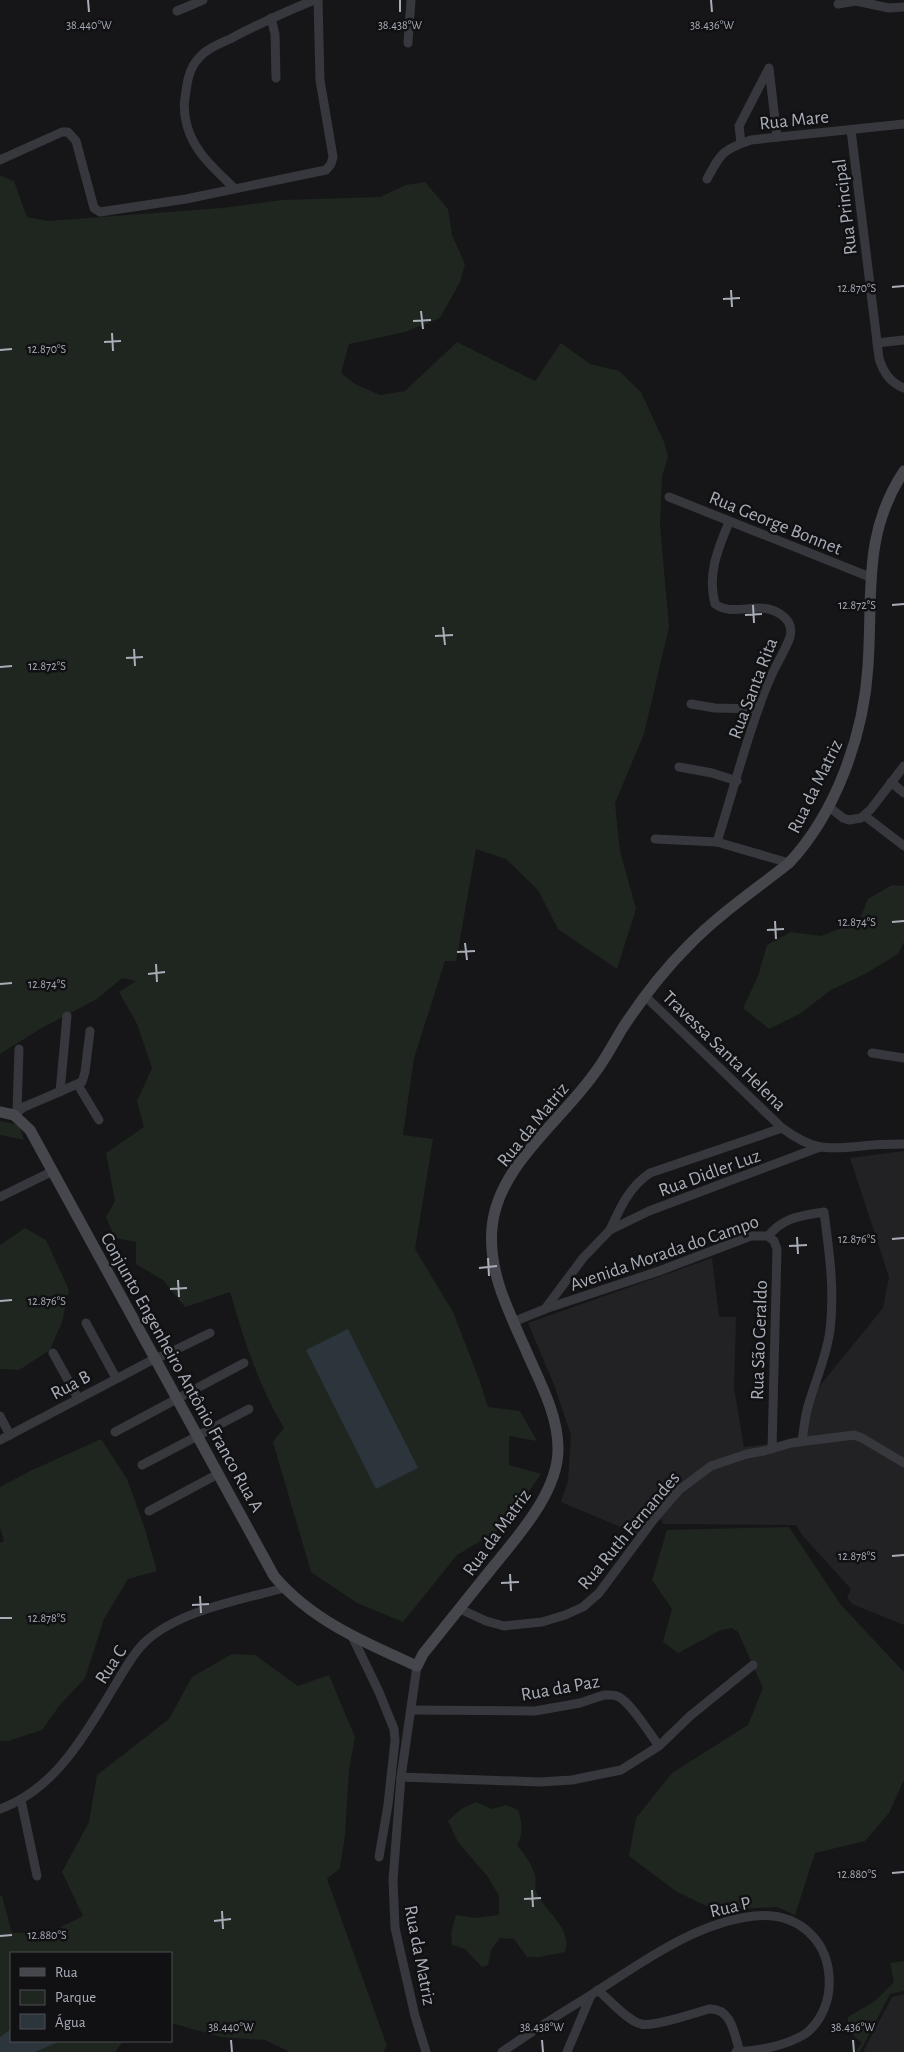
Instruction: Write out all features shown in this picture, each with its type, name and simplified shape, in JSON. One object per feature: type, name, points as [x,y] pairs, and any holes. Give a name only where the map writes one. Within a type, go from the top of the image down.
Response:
[{"type":"street","points":[[177,11],[203,0]]},
{"type":"street","points":[[234,188],[200,153],[191,138],[186,123],[184,103],[187,79],[195,63],[208,50],[272,18],[314,0]]},
{"type":"street","points":[[0,160],[62,132],[71,134],[76,141],[96,211],[186,199],[326,170],[332,164],[333,157],[320,80],[318,0]]},
{"type":"street","points":[[408,43],[411,0]]},
{"type":"street","points":[[838,4],[856,1],[888,8],[904,7]]},
{"type":"street","points":[[272,18],[276,51],[276,78]]},
{"type":"street","points":[[707,179],[721,154],[741,143],[740,126],[769,68],[777,137]]},
{"type":"street","name":"Rua Mare","points":[[741,143],[756,139],[904,124]]},
{"type":"street","name":"Rua Principal","points":[[851,130],[877,343],[882,369],[889,379],[904,388]]},
{"type":"street","points":[[877,343],[904,340]]},
{"type":"street","name":"Rua da Matriz","points":[[426,2052],[415,2016],[395,1928],[392,1880],[401,1777],[417,1666],[423,1654],[531,1517],[551,1483],[556,1468],[558,1450],[557,1433],[552,1412],[514,1322],[493,1266],[492,1226],[496,1206],[517,1165],[595,1073],[667,968],[689,944],[788,863],[812,836],[847,765],[862,716],[868,667],[870,577],[878,527],[885,503],[904,471]]},
{"type":"street","name":"Rua George Bonnet","points":[[669,497],[870,577]]},
{"type":"street","name":"Rua Santa Rita","points":[[716,842],[758,709],[790,638],[790,624],[773,609],[766,607],[729,609],[715,604],[712,582],[714,561],[729,522]]},
{"type":"street","points":[[690,704],[715,708],[758,709]]},
{"type":"street","points":[[828,806],[843,818],[849,820],[857,820],[865,816],[904,766]]},
{"type":"street","points":[[679,767],[737,780]]},
{"type":"street","points":[[891,782],[904,793]]},
{"type":"street","points":[[865,816],[904,846]]},
{"type":"street","points":[[655,839],[716,842],[788,863]]},
{"type":"street","name":"Travessa Santa Helena","points":[[646,996],[782,1128],[805,1143],[820,1147]]},
{"type":"street","points":[[60,1092],[66,1016]]},
{"type":"street","points":[[0,1112],[15,1113],[82,1082],[90,1031]]},
{"type":"street","points":[[15,1113],[19,1049]]},
{"type":"street","points":[[872,1053],[904,1058]]},
{"type":"street","points":[[78,1085],[98,1120]]},
{"type":"street","name":"Conjunto Engenheiro Antônio Franco Rua A","points":[[15,1113],[30,1130],[267,1564],[284,1588],[315,1612],[352,1636],[417,1666]]},
{"type":"street","name":"Rua Didler Luz","points":[[545,1309],[583,1258],[610,1230],[629,1193],[638,1181],[650,1172],[782,1128]]},
{"type":"street","points":[[820,1147],[833,1149],[904,1144]]},
{"type":"street","name":"Rua Didler Luz","points":[[610,1230],[649,1211],[820,1147]]},
{"type":"street","points":[[0,1197],[53,1171]]},
{"type":"street","points":[[0,1190],[18,1188]]},
{"type":"street","name":"Avenida Morada do Campo","points":[[514,1322],[545,1309],[650,1274],[751,1236],[768,1236],[777,1225],[785,1221],[824,1212],[832,1279],[830,1331],[820,1373],[808,1406],[802,1441]]},
{"type":"street","name":"Rua São Geraldo","points":[[768,1236],[774,1241],[777,1249],[772,1449]]},
{"type":"street","points":[[86,1323],[116,1378]]},
{"type":"street","name":"Rua B","points":[[0,1440],[116,1378],[210,1333]]},
{"type":"street","points":[[53,1354],[78,1398]]},
{"type":"street","points":[[115,1432],[244,1363]]},
{"type":"street","points":[[142,1465],[249,1409]]},
{"type":"street","points":[[0,1416],[10,1435]]},
{"type":"street","name":"Rua Ruth Fernandes","points":[[460,1609],[486,1621],[504,1626],[520,1626],[542,1622],[584,1607],[599,1594],[654,1519],[679,1490],[711,1466],[746,1454],[802,1441],[854,1436],[862,1438],[904,1463]]},
{"type":"street","points":[[149,1511],[218,1474]]},
{"type":"street","name":"Rua C","points":[[0,1809],[21,1800],[67,1760],[129,1663],[143,1644],[161,1629],[180,1619],[201,1612],[284,1588]]},
{"type":"street","points":[[352,1636],[379,1692],[394,1729],[395,1741],[388,1804],[379,1857]]},
{"type":"street","points":[[401,1777],[470,1778],[518,1782],[572,1780],[620,1770],[659,1746],[690,1716],[753,1665]]},
{"type":"street","name":"Rua da Paz","points":[[411,1710],[535,1711],[580,1703],[612,1694],[619,1696],[626,1703],[659,1746]]},
{"type":"street","points":[[21,1800],[36,1876]]},
{"type":"street","name":"Rua P","points":[[502,2052],[594,1992],[696,1932],[718,1924],[753,1916],[769,1915],[784,1918],[800,1925],[809,1932],[825,1954],[829,1981],[825,2008],[818,2020],[807,2032],[794,2040],[774,2046],[736,2052]]},
{"type":"street","points":[[567,2052],[594,1992],[641,2024],[661,2021],[709,2008],[717,2008],[724,2012],[728,2018],[740,2052]]},
{"type":"shaded area","points":[[904,1151],[904,1625],[852,1604],[847,1598],[851,1589],[802,1535],[796,1525],[663,1524],[658,1512],[654,1511],[647,1517],[637,1534],[561,1502],[568,1481],[571,1435],[555,1387],[528,1323],[712,1258],[719,1317],[736,1317],[734,1388],[744,1447],[776,1443],[805,1435],[813,1399],[818,1388],[883,1308],[889,1277],[850,1158]]},
{"type":"shaded area","points":[[904,1994],[904,2052],[863,2052],[892,1997]]},
{"type":"green space","points":[[0,175],[14,181],[27,217],[48,221],[222,208],[282,200],[380,197],[406,185],[425,182],[448,209],[452,235],[465,264],[460,282],[440,318],[405,332],[349,344],[341,373],[355,384],[380,395],[405,391],[457,342],[535,381],[561,343],[590,364],[619,371],[641,392],[664,442],[668,456],[662,477],[660,525],[669,627],[644,734],[615,803],[620,851],[636,909],[617,969],[558,929],[538,890],[506,859],[476,849],[456,961],[445,961],[414,1058],[403,1135],[433,1139],[415,1249],[453,1312],[488,1407],[520,1411],[537,1441],[509,1436],[509,1465],[541,1474],[504,1527],[457,1555],[403,1622],[357,1603],[311,1572],[273,1442],[284,1428],[259,1379],[246,1345],[230,1292],[185,1307],[163,1280],[136,1264],[136,1242],[115,1238],[106,1217],[115,1201],[106,1153],[144,1127],[137,1101],[152,1068],[137,1024],[119,992],[136,981],[122,978],[97,999],[40,1029],[0,1054]]},
{"type":"green space","points":[[892,885],[904,886],[904,942],[898,954],[865,974],[831,990],[801,1013],[769,1029],[743,1008],[758,976],[767,945],[791,932],[821,936],[859,921],[868,899]]},
{"type":"green space","points":[[0,1121],[19,1125],[24,1140],[0,1135]]},
{"type":"green space","points":[[25,1228],[46,1240],[69,1290],[62,1322],[50,1350],[19,1370],[0,1369],[0,1245]]},
{"type":"green space","points":[[101,1439],[127,1479],[144,1526],[157,1571],[128,1579],[104,1619],[85,1678],[59,1706],[42,1730],[8,1741],[0,1741],[0,1543],[4,1541],[0,1527],[0,1487],[30,1471]]},
{"type":"green space","points":[[789,1527],[841,1605],[904,1672],[904,1780],[889,1813],[865,1841],[815,1853],[795,1915],[777,1907],[715,1910],[677,1892],[629,1856],[636,1818],[672,1773],[748,1725],[763,1688],[738,1632],[732,1628],[721,1630],[678,1653],[663,1642],[672,1609],[652,1580],[667,1530]]},
{"type":"green space","points":[[232,1654],[255,1655],[298,1686],[329,1675],[355,1737],[349,1770],[345,1835],[340,1868],[327,1879],[387,2046],[383,2052],[290,2052],[265,2040],[221,2037],[172,2023],[172,1952],[10,1952],[10,2042],[122,2042],[115,2052],[0,2052],[0,1896],[2,1896],[12,1933],[48,1933],[83,1916],[62,1872],[89,1822],[97,1775],[169,1719],[192,1677]]},
{"type":"green space","points":[[476,1802],[492,1809],[506,1805],[518,1810],[522,1828],[517,1845],[528,1859],[534,1871],[536,1877],[535,1889],[540,1899],[565,1935],[565,1952],[539,1957],[527,1957],[514,1939],[500,1938],[491,1950],[488,1965],[482,1967],[465,1949],[452,1945],[451,1933],[456,1915],[474,1918],[499,1915],[499,1896],[488,1877],[458,1842],[448,1821],[461,1809]]},
{"type":"green space","points":[[904,1961],[904,1991],[890,1994],[860,2052],[855,2052],[862,2043],[848,2030],[848,2017],[875,2001],[894,1982],[890,1963]]},
{"type":"water","points":[[348,1329],[418,1468],[376,1489],[306,1350]]},
{"type":"water","points":[[10,2030],[10,2042],[59,2042],[35,2052],[0,2052],[0,2037]]}]
